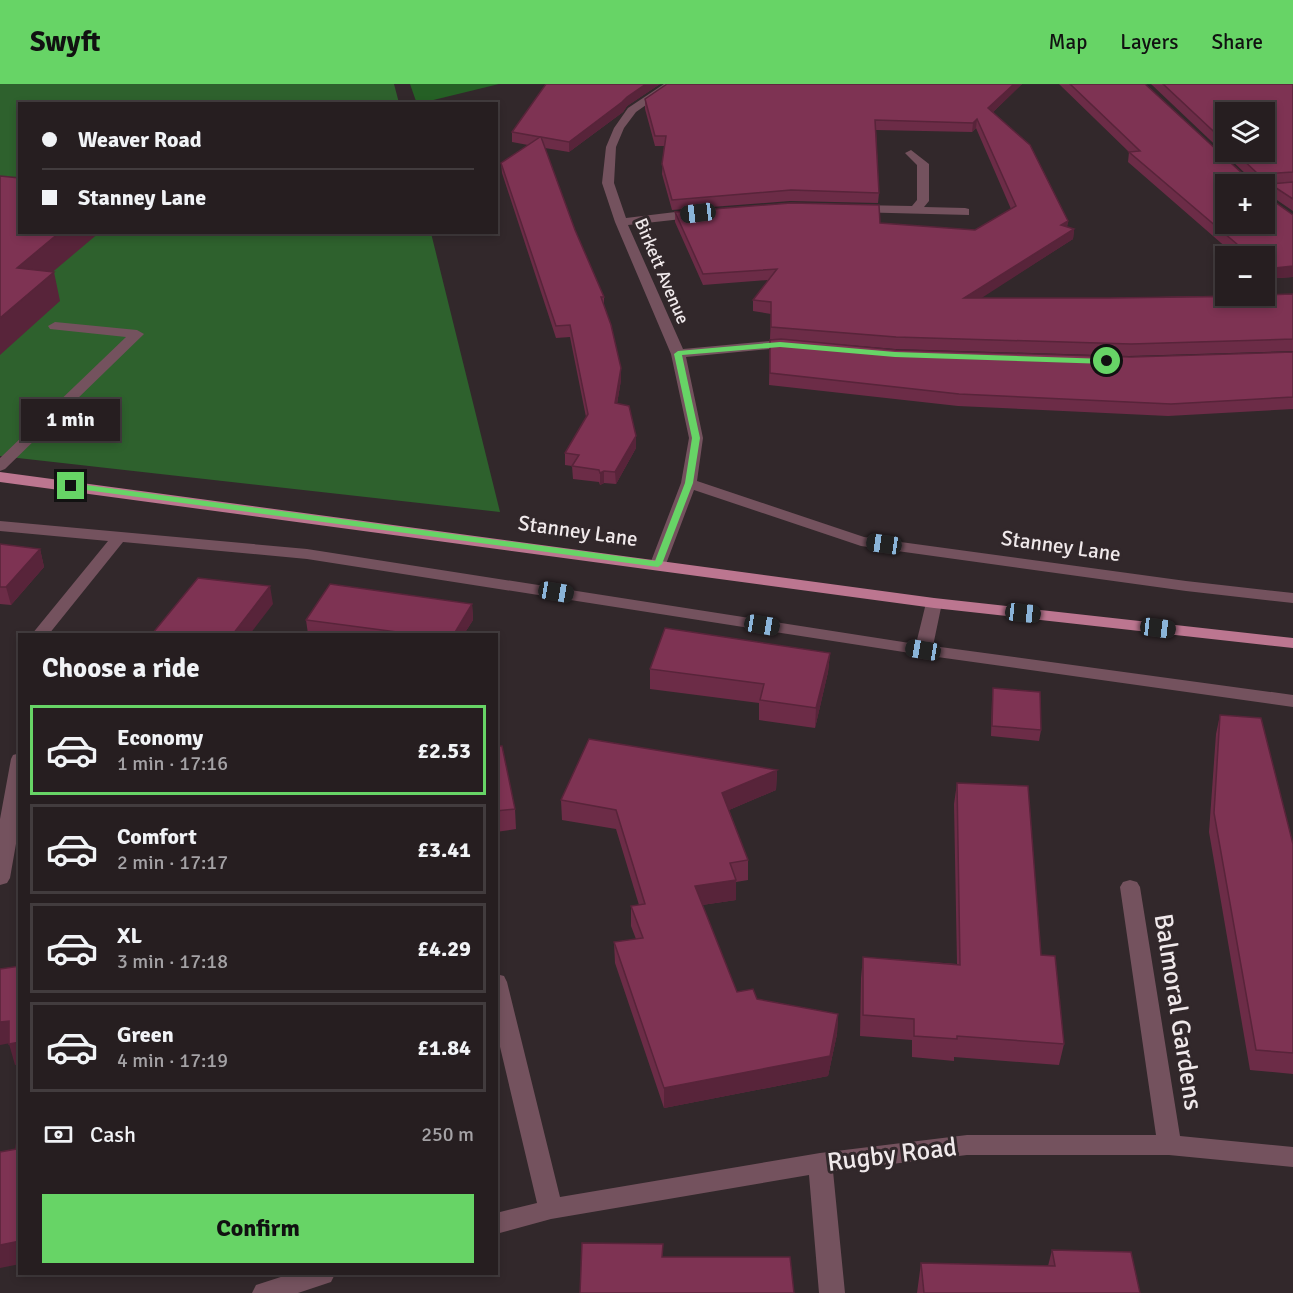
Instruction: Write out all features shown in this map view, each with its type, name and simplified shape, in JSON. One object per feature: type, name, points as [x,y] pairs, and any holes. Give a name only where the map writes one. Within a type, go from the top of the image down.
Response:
[{"type":"main road","name":"Stanney Lane","points":[[0,477],[934,603],[1293,643]]},
{"type":"street","name":"Birkett Avenue","points":[[658,564],[689,483],[696,438],[678,354],[621,222],[608,183],[611,147],[619,128],[633,110],[671,84]]},
{"type":"street","points":[[911,153],[923,164],[923,201],[915,210]]},
{"type":"street","points":[[1275,188],[1293,187]]},
{"type":"street","points":[[847,209],[965,212]]},
{"type":"street","points":[[621,222],[717,211]]},
{"type":"street","points":[[0,466],[137,334],[55,327]]},
{"type":"street","points":[[678,354],[780,344],[803,346]]},
{"type":"street","name":"Stanney Lane","points":[[689,483],[861,541],[1186,586],[1293,598]]},
{"type":"street","points":[[0,526],[307,555],[923,650],[1293,701]]},
{"type":"street","points":[[41,633],[119,537]]},
{"type":"street","points":[[923,650],[934,603]]},
{"type":"street","points":[[0,878],[18,771]]},
{"type":"street","name":"Balmoral Gardens","points":[[1131,887],[1169,1145]]},
{"type":"street","points":[[498,990],[551,1209]]},
{"type":"street","name":"Rugby Road","points":[[498,1223],[551,1209],[820,1163],[967,1145],[1169,1145],[1293,1157]]},
{"type":"street","points":[[820,1163],[832,1293]]},
{"type":"street","points":[[265,1293],[319,1275]]},
{"type":"green space","points":[[0,84],[394,84],[399,102],[18,102],[18,234],[431,234],[500,512],[0,456]]},
{"type":"green space","points":[[410,84],[499,84],[425,102],[416,102]]},
{"type":"building","points":[[546,84],[646,84],[569,142],[541,137],[575,230],[604,297],[601,297],[611,325],[621,368],[615,403],[629,406],[636,436],[615,472],[600,473],[599,470],[572,466],[579,455],[565,453],[588,414],[570,325],[556,326],[501,163],[540,137],[512,132]]},
{"type":"building","points":[[667,84],[1014,84],[988,108],[1030,145],[1068,221],[1061,225],[1074,229],[964,298],[1215,297],[1215,306],[1275,306],[1275,295],[1293,294],[1293,339],[1131,344],[896,337],[771,327],[771,302],[753,300],[777,269],[703,274],[675,212],[791,203],[879,205],[880,223],[975,230],[1016,206],[977,119],[973,123],[875,120],[879,193],[791,190],[672,200],[662,164],[666,136],[655,136],[645,99]]},
{"type":"building","points":[[1070,84],[1145,84],[1215,148],[1215,162],[1230,162],[1243,174],[1215,174],[1215,225],[1129,152],[1140,151]]},
{"type":"building","points":[[1163,84],[1293,84],[1293,172],[1258,174],[1245,162],[1275,162],[1275,102],[1215,102],[1215,133]]},
{"type":"building","points":[[0,176],[18,178],[18,234],[58,234],[17,268],[54,272],[0,318]]},
{"type":"building","points":[[1293,182],[1293,199],[1275,187],[1275,184]]},
{"type":"building","points":[[1275,202],[1293,215],[1293,266],[1275,268],[1275,246],[1239,246],[1225,234],[1275,234]]},
{"type":"building","points":[[781,339],[896,350],[1131,357],[1293,352],[1293,397],[1171,404],[959,394],[770,373],[770,340]]},
{"type":"building","points":[[0,544],[40,549],[6,587],[0,587]]},
{"type":"building","points":[[198,578],[270,586],[234,633],[153,633]]},
{"type":"building","points":[[330,584],[472,604],[455,633],[404,633],[306,620]]},
{"type":"building","points":[[665,628],[830,653],[816,708],[760,700],[764,684],[650,669]]},
{"type":"building","points":[[993,688],[1040,692],[1041,730],[992,726]]},
{"type":"building","points":[[1220,715],[1261,718],[1293,844],[1293,1053],[1256,1050],[1214,813]]},
{"type":"building","points":[[589,739],[777,770],[722,793],[748,860],[730,863],[736,880],[695,886],[737,992],[753,989],[757,999],[838,1014],[830,1056],[664,1088],[614,942],[643,938],[631,906],[645,904],[616,810],[561,800]]},
{"type":"building","points":[[498,746],[502,746],[515,809],[498,811]]},
{"type":"building","points":[[957,783],[1028,786],[1041,955],[1055,956],[1064,1044],[957,1036],[957,1039],[914,1036],[914,1019],[863,1015],[863,957],[960,965]]},
{"type":"building","points":[[18,966],[18,1042],[9,1044],[9,1021],[0,1022],[0,969]]},
{"type":"building","points":[[17,1140],[18,1241],[0,1245],[0,1152],[16,1149]]},
{"type":"building","points":[[582,1243],[663,1244],[662,1257],[790,1257],[794,1293],[580,1293]]},
{"type":"building","points":[[1052,1250],[1131,1252],[1140,1293],[924,1293],[921,1263],[1055,1266]]},
{"type":"route","points":[[71,486],[658,564],[689,483],[696,438],[678,354],[780,344],[895,355],[1107,361]]}]
